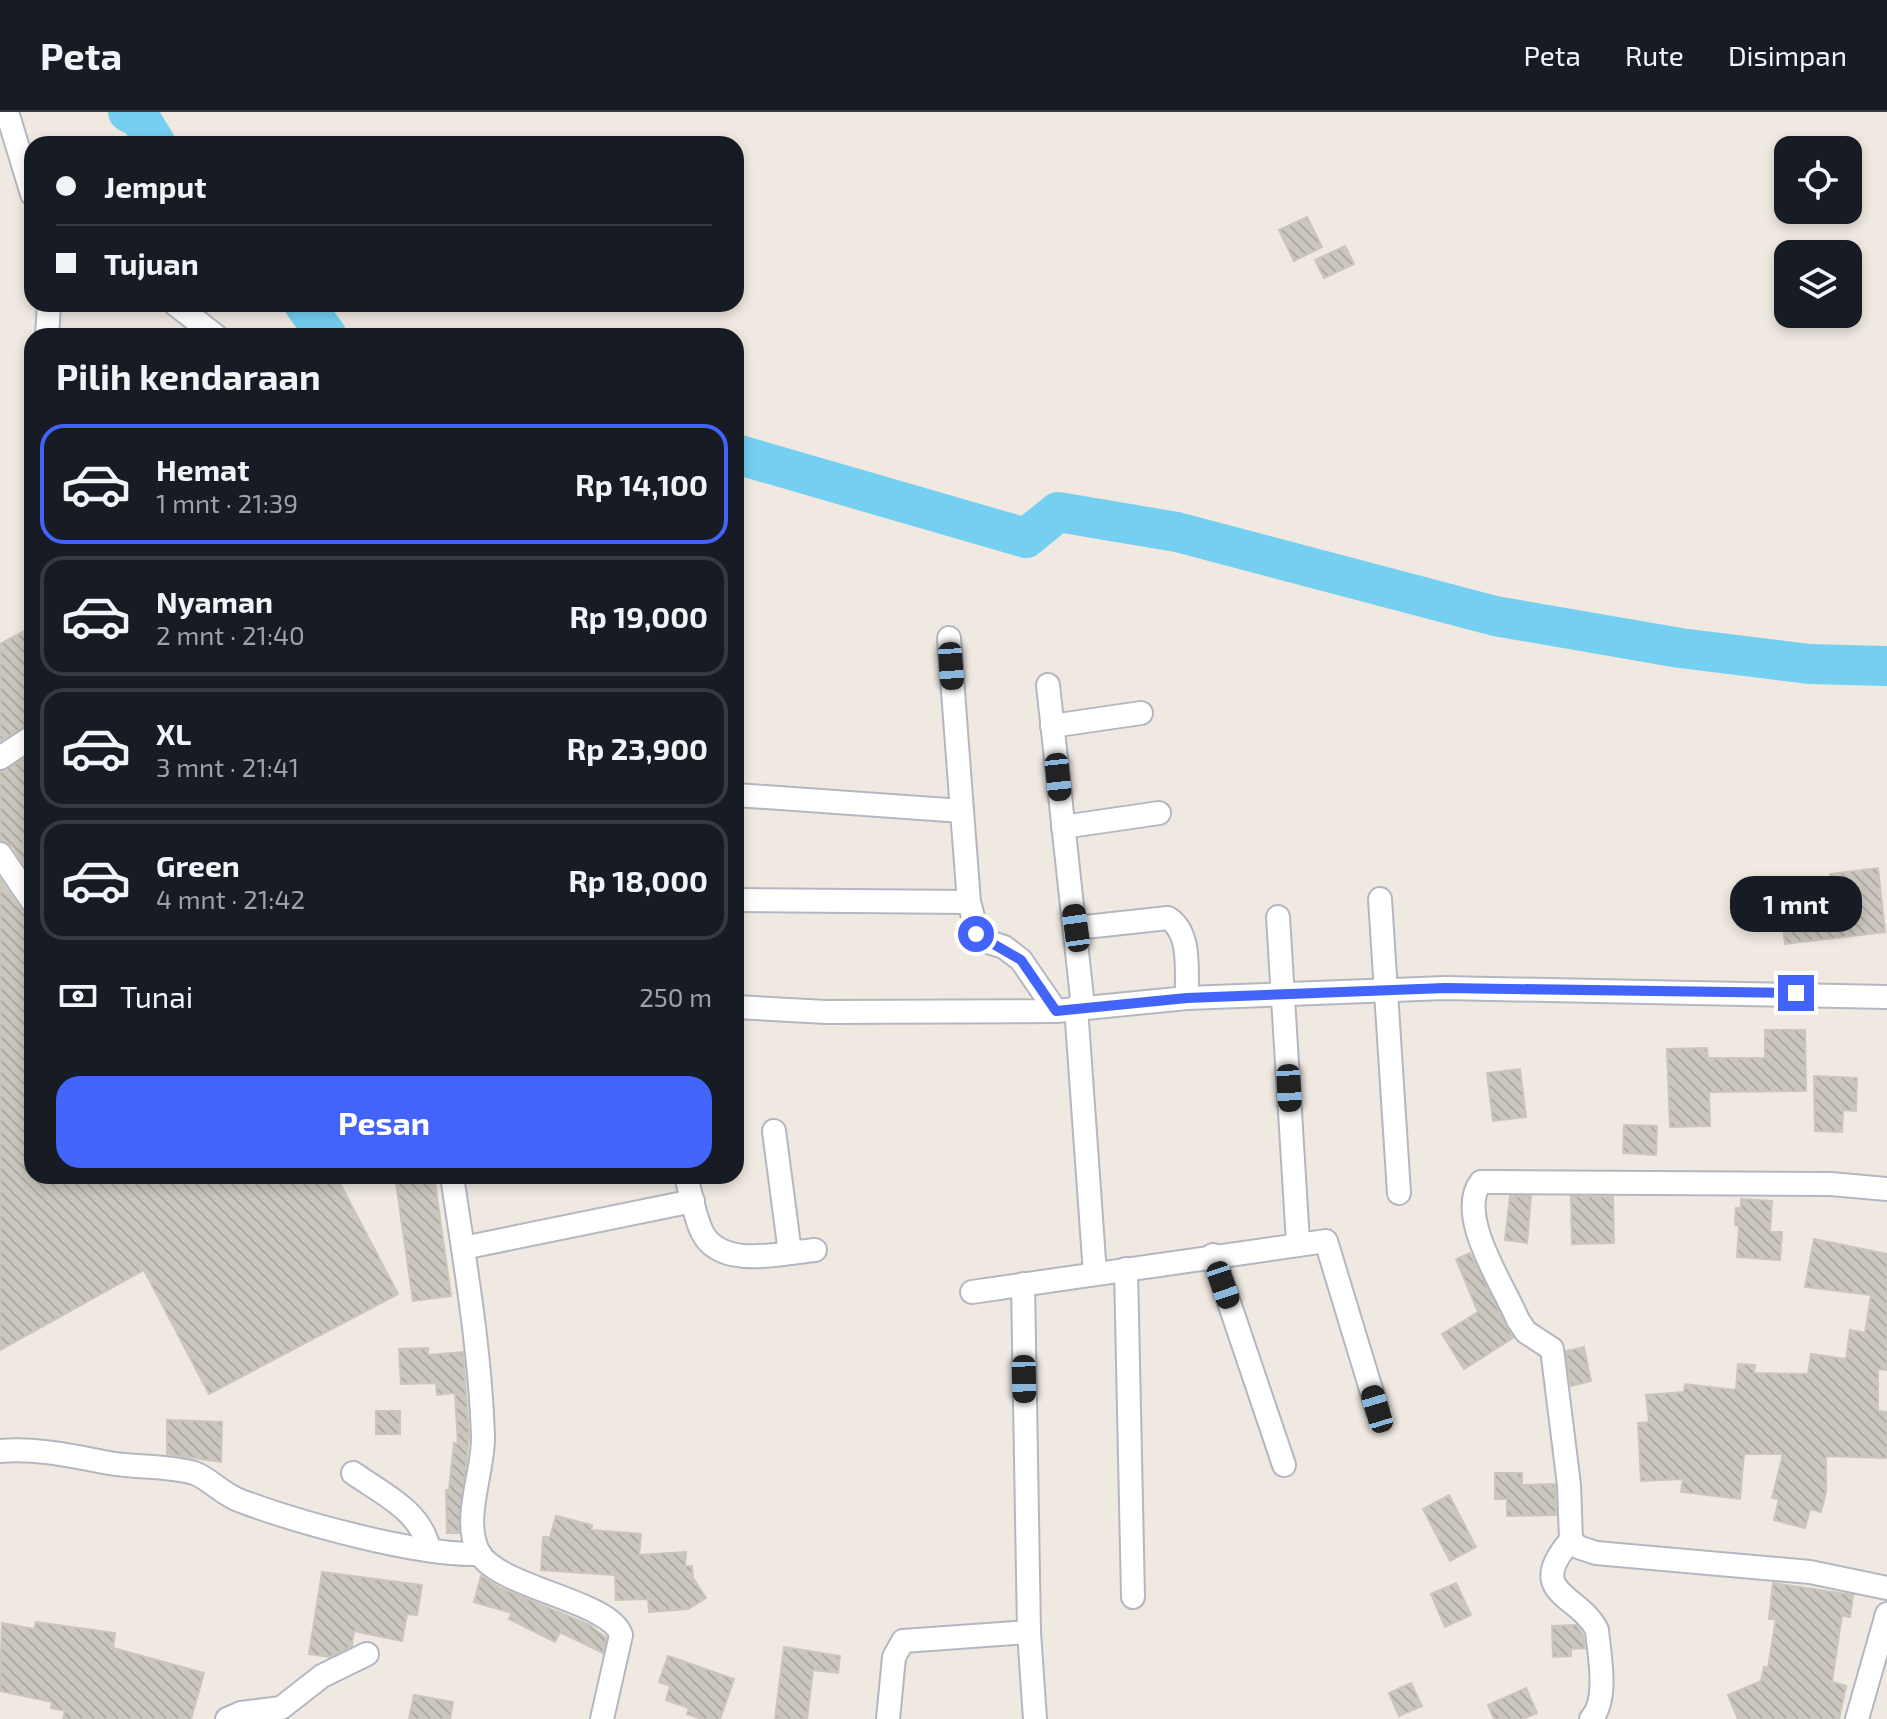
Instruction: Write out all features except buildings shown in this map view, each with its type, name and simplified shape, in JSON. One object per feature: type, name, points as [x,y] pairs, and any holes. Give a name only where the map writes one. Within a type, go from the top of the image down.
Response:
[{"type":"street","points":[[7,112],[24,168]]},
{"type":"street","points":[[185,312],[206,328]]},
{"type":"street","points":[[949,638],[969,902],[979,939],[1004,947],[1072,1008]]},
{"type":"street","points":[[1048,685],[1076,928],[1072,1008],[1095,1274]]},
{"type":"street","points":[[1052,726],[1141,713]]},
{"type":"street","points":[[0,758],[24,742]]},
{"type":"street","points":[[744,796],[962,811]]},
{"type":"street","points":[[1063,827],[1159,813]]},
{"type":"street","points":[[0,854],[24,889]]},
{"type":"street","points":[[1380,899],[1399,1193]]},
{"type":"street","points":[[744,900],[969,902]]},
{"type":"street","points":[[1278,917],[1298,1242]]},
{"type":"street","points":[[1076,928],[1168,918],[1177,924],[1183,937],[1187,998]]},
{"type":"street","points":[[744,1007],[826,1012],[1072,1008],[1187,998],[1445,988],[1887,997]]},
{"type":"street","points":[[774,1131],[790,1253]]},
{"type":"street","points":[[1591,1719],[1596,1714],[1600,1693],[1597,1630],[1556,1587],[1553,1570],[1559,1554],[1571,1540],[1569,1485],[1552,1349],[1526,1332],[1479,1241],[1473,1200],[1481,1182],[1831,1184],[1887,1189]]},
{"type":"street","points":[[453,1184],[480,1354],[483,1438],[474,1520],[480,1554]]},
{"type":"street","points":[[688,1184],[703,1235],[720,1249],[743,1257],[815,1250]]},
{"type":"street","points":[[463,1248],[693,1201]]},
{"type":"street","points":[[972,1292],[1298,1242],[1326,1241],[1377,1409]]},
{"type":"street","points":[[1213,1255],[1284,1465]]},
{"type":"street","points":[[1126,1269],[1133,1597]]},
{"type":"street","points":[[1023,1284],[1029,1632],[1035,1719]]},
{"type":"street","points":[[0,1451],[76,1454],[108,1463],[191,1472],[227,1495],[263,1509],[429,1549],[480,1554],[553,1596],[605,1614],[618,1627],[621,1635],[602,1719]]},
{"type":"street","points":[[353,1473],[410,1513],[424,1530],[429,1549]]},
{"type":"street","points":[[1571,1540],[1586,1551],[1596,1553],[1810,1572],[1887,1588]]},
{"type":"street","points":[[1857,1719],[1887,1614]]},
{"type":"street","points":[[888,1719],[894,1657],[903,1641],[1029,1632]]},
{"type":"street","points":[[227,1719],[241,1713],[281,1708],[322,1676],[367,1654]]},
{"type":"waterway","points":[[128,112],[140,118],[151,136]]},
{"type":"waterway","points":[[310,312],[321,328]]},
{"type":"waterway","points":[[744,456],[1026,538],[1058,512],[1177,532],[1495,616],[1680,648],[1809,664],[1887,666]]},
{"type":"tunnel","points":[[0,872],[24,855]]},
{"type":"route","points":[[976,934],[979,939],[1004,947],[1021,960],[1056,1011],[1187,998],[1445,988],[1796,993]]}]
